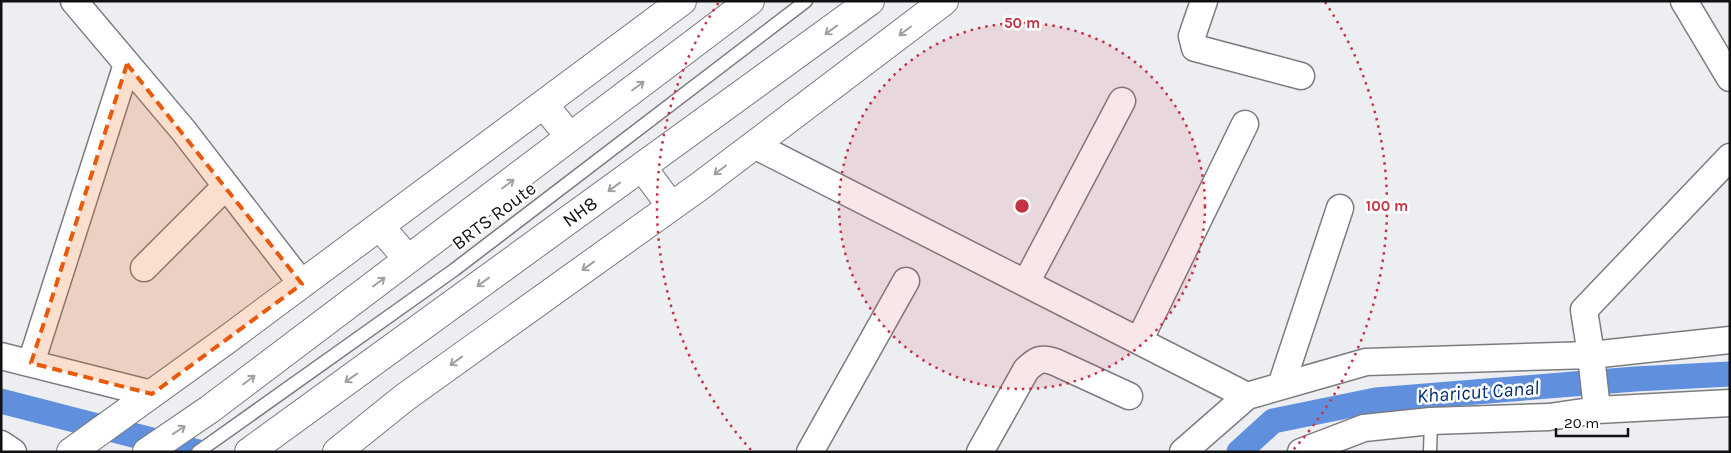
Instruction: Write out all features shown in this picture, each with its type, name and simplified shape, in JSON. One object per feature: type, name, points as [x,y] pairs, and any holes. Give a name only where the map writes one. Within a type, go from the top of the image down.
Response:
[{"type":"main road","points":[[73,451],[380,227],[682,1]]},
{"type":"main road","points":[[147,452],[210,409],[750,1]]},
{"type":"main road","name":"NH8","points":[[249,452],[870,1]]},
{"type":"main road","points":[[345,450],[404,398],[754,145],[944,1]]},
{"type":"main road","points":[[544,105],[570,137]]},
{"type":"main road","points":[[642,167],[671,206]]},
{"type":"main road","points":[[380,227],[408,259]]},
{"type":"street","points":[[74,1],[182,130],[302,284]]},
{"type":"street","points":[[1204,1],[1192,36],[1195,48],[1301,76]]},
{"type":"street","points":[[1684,1],[1730,78]]},
{"type":"street","points":[[31,363],[127,64]]},
{"type":"street","points":[[1026,283],[1122,101]]},
{"type":"street","points":[[1139,341],[1245,124]]},
{"type":"street","points":[[754,145],[1247,396]]},
{"type":"street","points":[[1597,410],[1584,310],[1730,157]]},
{"type":"street","points":[[144,268],[226,186]]},
{"type":"street","points":[[1281,386],[1340,208]]},
{"type":"street","points":[[810,452],[906,281]]},
{"type":"street","points":[[1183,452],[1247,396],[1366,362],[1591,355],[1730,340]]},
{"type":"street","points":[[1,356],[31,363],[143,400]]},
{"type":"street","points":[[980,452],[1026,370],[1034,362],[1046,359],[1055,362],[1129,396]]},
{"type":"street","points":[[1309,450],[1364,428],[1431,421],[1549,417],[1597,410],[1730,403]]},
{"type":"street","points":[[1,444],[13,452]]},
{"type":"lane","name":"BRTS Route","points":[[198,452],[454,270],[806,1]]},
{"type":"lane","points":[[1430,452],[1431,421]]},
{"type":"highlighted area","points":[[127,64],[302,284],[152,394],[31,363]]},
{"type":"waterway","name":"Kharicut Canal","points":[[1239,452],[1273,421],[1376,400],[1635,379],[1730,374]]},
{"type":"waterway","name":"Kharicut Canal","points":[[1,401],[199,452]]}]
